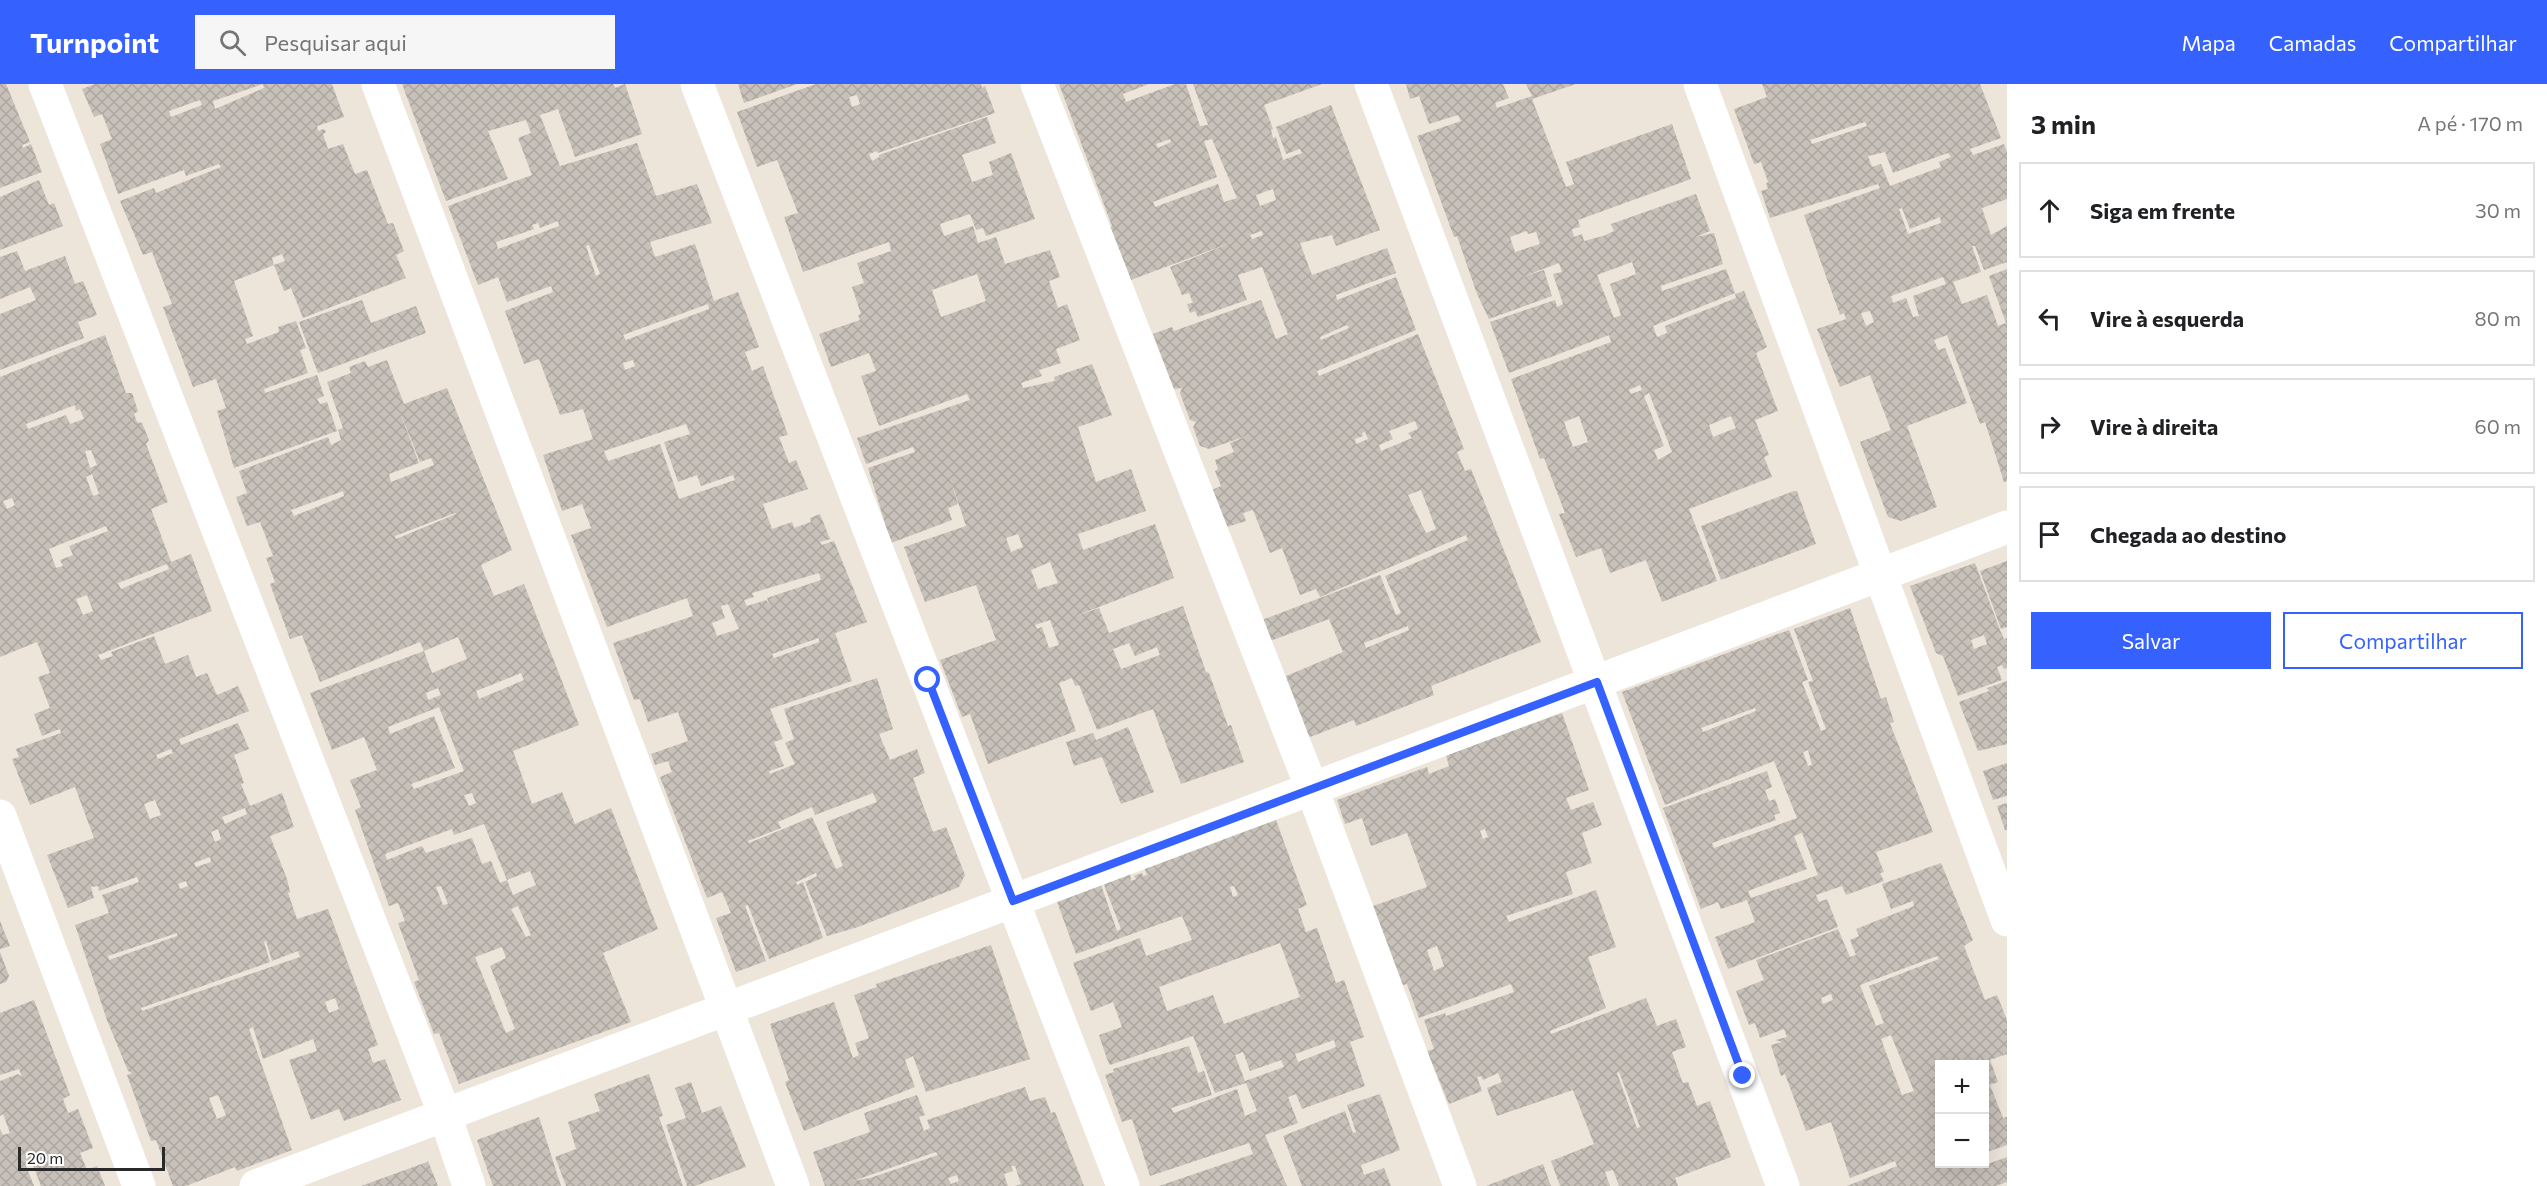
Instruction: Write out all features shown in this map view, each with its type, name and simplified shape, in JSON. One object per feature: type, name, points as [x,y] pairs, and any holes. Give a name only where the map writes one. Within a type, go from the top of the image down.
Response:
[{"type":"street","points":[[45,84],[445,1115],[469,1186]]},
{"type":"street","points":[[378,84],[793,1186]]},
{"type":"street","points":[[697,84],[1123,1186]]},
{"type":"street","points":[[1037,84],[1312,789],[1460,1186]]},
{"type":"street","points":[[1371,84],[1597,682],[1783,1186]]},
{"type":"street","points":[[1700,84],[2007,920]]},
{"type":"street","points":[[256,1186],[2007,527]]},
{"type":"street","points":[[0,816],[139,1186]]},
{"type":"building","points":[[0,84],[6,84],[30,142],[22,145],[23,148],[31,144],[42,172],[0,188]]},
{"type":"building","points":[[95,84],[263,84],[332,84],[344,117],[317,126],[318,131],[324,129],[326,132],[323,134],[328,149],[343,144],[355,174],[367,170],[388,224],[393,223],[404,251],[396,255],[406,278],[303,318],[291,288],[284,291],[274,265],[234,281],[253,336],[245,339],[247,344],[279,332],[278,327],[296,321],[306,348],[300,350],[308,373],[264,389],[265,393],[317,375],[324,396],[317,399],[320,404],[327,402],[337,431],[234,468],[217,411],[226,408],[216,379],[193,387],[163,307],[172,304],[152,252],[143,255],[120,201],[154,188],[156,193],[221,167],[219,164],[186,176],[184,170],[118,194],[100,144],[112,139],[102,114],[94,117],[82,89]],"holes":[[[263,84],[264,88],[215,109],[213,101]],[[200,100],[202,105],[171,117],[169,111]],[[282,254],[285,261],[274,265],[272,258]]]},
{"type":"building","points":[[402,84],[613,84],[615,88],[625,84],[642,134],[575,157],[558,109],[540,115],[560,166],[637,143],[656,196],[697,184],[712,223],[650,242],[655,257],[695,244],[714,301],[738,292],[759,347],[745,352],[752,371],[763,366],[788,435],[779,437],[789,463],[796,460],[808,489],[763,504],[772,529],[792,522],[794,528],[811,522],[810,518],[820,514],[830,539],[820,542],[822,545],[834,541],[867,622],[835,633],[852,681],[770,709],[783,739],[774,742],[784,766],[769,771],[770,774],[795,764],[785,743],[794,739],[784,709],[877,678],[893,729],[879,734],[890,760],[917,749],[925,773],[913,778],[933,832],[946,827],[965,875],[959,887],[858,927],[827,936],[805,882],[817,876],[816,873],[796,882],[797,885],[803,882],[823,938],[769,959],[748,905],[745,906],[766,961],[736,972],[716,918],[731,913],[722,892],[707,898],[660,777],[672,772],[668,761],[655,765],[651,754],[688,741],[678,712],[648,722],[640,699],[634,700],[613,643],[693,616],[687,598],[607,627],[571,535],[591,528],[582,504],[562,511],[543,455],[593,439],[583,409],[560,415],[539,359],[524,364],[505,311],[553,292],[551,286],[507,302],[498,277],[478,285],[448,206],[532,175],[518,138],[531,133],[526,120],[488,131],[508,179],[446,201]],"holes":[[[558,221],[559,226],[498,249],[496,242],[534,229],[532,225],[538,223],[540,228]],[[589,245],[600,274],[596,276],[586,246]],[[708,304],[709,309],[626,340],[623,335]],[[633,360],[635,366],[625,370],[623,363]],[[686,424],[690,434],[664,442],[678,482],[697,475],[701,486],[733,475],[735,480],[679,499],[660,444],[608,461],[604,451]],[[819,573],[821,580],[767,598],[769,603],[766,600],[747,606],[744,600],[754,597],[752,593]],[[728,604],[739,629],[717,636],[712,623],[725,618],[721,606]],[[819,638],[819,642],[774,658],[772,654]],[[873,793],[877,802],[826,822],[843,866],[836,869],[812,817],[749,843],[748,841],[781,828],[778,822],[812,807],[815,815]]]},
{"type":"building","points":[[738,84],[797,84],[744,103]]},
{"type":"building","points":[[816,84],[981,84],[982,88],[985,86],[995,113],[878,153],[877,151],[869,154],[872,161],[879,155],[987,117],[996,143],[962,155],[972,182],[993,175],[989,162],[1011,153],[1035,219],[986,236],[983,228],[976,230],[970,214],[940,224],[944,236],[973,226],[978,243],[996,237],[1005,264],[1050,250],[1060,277],[1049,281],[1058,308],[1067,304],[1080,340],[1056,349],[1061,363],[1039,370],[1042,376],[1021,383],[1023,388],[1055,381],[1054,377],[1092,364],[1112,415],[1078,427],[1096,482],[1131,469],[1146,511],[1078,534],[1083,550],[1155,524],[1174,578],[1073,617],[1099,608],[1109,633],[1183,606],[1206,672],[1209,673],[1228,726],[1231,725],[1244,762],[1181,784],[1153,709],[1097,730],[1079,685],[1075,686],[1072,678],[1059,683],[1076,731],[988,764],[970,714],[962,717],[940,660],[996,640],[976,585],[925,602],[904,547],[966,526],[949,475],[958,504],[948,508],[952,520],[891,543],[868,468],[915,452],[913,447],[866,464],[857,438],[970,400],[967,394],[879,426],[861,376],[876,371],[869,353],[831,367],[819,334],[860,320],[858,315],[861,314],[852,287],[864,283],[857,263],[891,251],[889,242],[803,272],[784,217],[798,213],[777,160],[757,167],[737,112]],"holes":[[[857,95],[860,104],[852,107],[849,97]],[[977,274],[986,301],[941,317],[932,290]],[[1018,534],[1023,547],[1011,552],[1006,538]],[[1050,562],[1058,583],[1038,589],[1031,570]],[[1050,620],[1059,645],[1049,648],[1042,627],[1037,629],[1035,625]],[[1129,643],[1135,656],[1157,647],[1160,655],[1121,669],[1113,649]]]},
{"type":"building","points":[[1059,84],[1149,84],[1123,94],[1126,102],[1175,84],[1186,84],[1200,126],[1208,125],[1193,84],[1322,84],[1264,105],[1273,129],[1271,130],[1273,138],[1276,137],[1283,160],[1302,153],[1300,149],[1286,154],[1276,127],[1331,105],[1380,230],[1336,246],[1332,235],[1300,243],[1312,275],[1387,248],[1396,273],[1336,295],[1337,300],[1396,277],[1416,330],[1317,371],[1319,376],[1418,334],[1464,449],[1457,452],[1465,471],[1471,469],[1541,642],[1431,686],[1434,695],[1356,726],[1354,720],[1305,739],[1284,677],[1343,652],[1329,619],[1270,641],[1262,620],[1380,575],[1396,615],[1401,613],[1385,576],[1468,540],[1466,535],[1320,597],[1316,589],[1300,595],[1282,548],[1270,553],[1253,510],[1243,513],[1246,521],[1227,527],[1212,490],[1221,486],[1215,471],[1218,469],[1215,460],[1234,452],[1230,443],[1249,435],[1209,449],[1200,446],[1193,427],[1196,422],[1190,420],[1180,393],[1182,388],[1174,389],[1153,334],[1172,327],[1174,331],[1261,300],[1276,339],[1288,334],[1262,267],[1238,275],[1247,300],[1198,317],[1195,311],[1190,313],[1187,304],[1193,303],[1189,293],[1182,295],[1170,267],[1238,240],[1128,281],[1109,228],[1112,226]],"holes":[[[1170,139],[1171,142],[1158,148],[1156,144]],[[1212,139],[1237,198],[1224,202],[1218,184],[1155,207],[1153,202],[1217,177],[1204,141]],[[1273,189],[1276,200],[1260,206],[1256,195]],[[1262,231],[1263,235],[1252,239],[1250,235]],[[1347,325],[1349,328],[1321,340],[1320,337]],[[1415,421],[1418,429],[1408,433],[1412,438],[1381,451],[1379,445],[1393,439],[1389,431]],[[1365,432],[1368,439],[1356,444],[1355,439],[1363,436],[1362,433]],[[1421,490],[1436,529],[1426,533],[1408,495]],[[1408,626],[1409,630],[1366,648],[1364,643]]]},
{"type":"building","points":[[1406,84],[1503,84],[1509,98],[1495,103],[1497,108],[1532,96],[1526,84],[1576,84],[1532,99],[1566,187],[1574,184],[1566,162],[1672,124],[1691,179],[1578,220],[1580,227],[1572,229],[1574,237],[1582,234],[1584,241],[1603,236],[1614,231],[1611,224],[1696,194],[1710,231],[1696,237],[1714,233],[1723,264],[1661,286],[1662,291],[1726,269],[1735,293],[1653,326],[1657,337],[1667,333],[1665,326],[1736,298],[1735,294],[1744,291],[1767,347],[1756,353],[1778,411],[1755,420],[1769,455],[1764,457],[1772,477],[1689,509],[1717,581],[1662,602],[1646,560],[1610,573],[1601,548],[1576,557],[1559,514],[1565,513],[1544,458],[1540,459],[1511,379],[1611,342],[1609,335],[1509,373],[1490,322],[1555,300],[1557,307],[1563,304],[1553,274],[1562,272],[1559,263],[1522,277],[1544,270],[1552,296],[1489,319],[1477,294],[1457,236],[1454,237],[1417,136],[1461,121],[1458,115],[1429,124],[1419,96],[1410,99]],"holes":[[[1527,231],[1528,234],[1536,232],[1540,244],[1515,252],[1510,237]],[[1632,262],[1636,274],[1610,284],[1621,315],[1614,318],[1597,275]],[[1640,385],[1642,390],[1631,394],[1629,390]],[[1649,393],[1672,452],[1658,460],[1654,450],[1664,446],[1644,396]],[[1579,416],[1588,442],[1573,447],[1564,422]],[[1731,416],[1736,428],[1713,437],[1709,425]]]},
{"type":"building","points":[[1762,84],[1980,84],[2001,138],[1970,149],[1973,155],[2004,144],[2007,152],[2007,199],[1982,208],[1991,235],[2007,226],[2007,262],[1984,270],[1975,246],[1972,246],[1981,272],[1953,282],[1962,304],[1987,295],[1998,326],[2006,323],[1989,276],[2007,269],[2007,481],[2004,482],[1985,422],[1980,424],[1947,335],[1934,340],[1938,350],[1945,348],[1967,403],[1907,426],[1937,507],[1901,521],[1888,517],[1860,442],[1891,430],[1870,375],[1840,387],[1817,329],[1846,319],[1844,313],[1840,315],[1804,215],[1880,188],[1878,184],[1770,218],[1761,191],[1768,189],[1766,184],[1768,182],[1761,162],[1754,164],[1734,109],[1767,97]],"holes":[[[1865,122],[1867,126],[1812,144],[1810,140]],[[1885,152],[1893,173],[1948,153],[1951,157],[1939,162],[1941,167],[1890,186],[1881,164],[1872,167],[1868,156]],[[1902,208],[1910,229],[1940,217],[1941,223],[1908,234],[1899,209]],[[1943,277],[1946,284],[1913,296],[1919,316],[1913,317],[1906,298],[1893,303],[1891,296]],[[1870,311],[1874,322],[1866,326],[1861,313]]]},
{"type":"building","points":[[39,180],[49,205],[54,203],[63,226],[0,250],[0,197]]},
{"type":"building","points":[[17,251],[25,271],[65,256],[75,284],[83,281],[97,315],[78,322],[84,338],[0,370],[0,314],[36,300],[30,287],[0,299],[0,257]]},
{"type":"building","points":[[362,300],[371,323],[416,306],[426,333],[318,373],[299,322]]},
{"type":"building","points":[[105,335],[126,393],[132,393],[138,411],[134,414],[137,422],[142,423],[149,440],[146,444],[168,502],[151,509],[171,562],[191,554],[212,611],[98,655],[101,660],[113,656],[111,652],[154,636],[165,664],[188,655],[196,677],[207,673],[217,695],[238,686],[249,711],[179,739],[181,745],[238,723],[249,749],[234,755],[244,783],[241,784],[250,806],[282,793],[294,827],[270,836],[287,879],[290,892],[288,893],[297,919],[328,909],[378,1045],[368,1049],[373,1063],[385,1059],[401,1100],[344,1121],[339,1109],[311,1120],[289,1060],[317,1051],[313,1039],[263,1059],[253,1027],[249,1029],[292,1150],[237,1171],[235,1167],[186,1186],[173,1186],[156,1140],[151,1141],[127,1075],[132,1073],[128,1071],[107,1020],[75,925],[109,913],[102,895],[139,882],[137,877],[99,891],[98,886],[91,887],[94,898],[68,908],[47,855],[94,838],[75,787],[30,805],[12,759],[19,757],[16,749],[61,733],[60,729],[42,736],[34,714],[50,708],[38,677],[50,673],[37,642],[0,657],[0,377]],"holes":[[[75,405],[76,411],[80,409],[84,419],[70,424],[66,415],[28,429],[26,424]],[[91,450],[97,465],[90,468],[85,451]],[[92,474],[99,494],[93,496],[86,477]],[[12,498],[15,505],[7,509],[3,501]],[[106,526],[108,531],[69,546],[73,555],[60,560],[63,566],[56,568],[49,549]],[[167,564],[169,569],[121,589],[118,583]],[[87,595],[93,611],[83,615],[76,599]],[[171,749],[173,753],[158,759],[156,755]],[[155,800],[161,815],[150,819],[144,804]],[[245,808],[247,814],[225,824],[222,817]],[[218,829],[221,839],[215,842],[211,832]],[[210,857],[211,862],[196,867],[194,863]],[[186,881],[188,886],[180,889],[178,884]],[[177,933],[177,936],[109,960],[108,956]],[[266,941],[272,961],[298,951],[300,957],[142,1011],[141,1008],[270,962],[264,942]],[[335,998],[339,1009],[329,1013],[325,1002]],[[218,1095],[226,1115],[217,1119],[209,1098]]]},
{"type":"building","points":[[387,360],[404,404],[447,388],[512,550],[481,565],[494,596],[524,584],[579,725],[513,751],[532,804],[562,792],[575,824],[611,808],[658,929],[603,953],[631,1022],[459,1084],[439,1033],[434,1034],[414,982],[419,980],[398,923],[405,921],[398,903],[389,906],[355,810],[361,807],[350,780],[377,770],[364,737],[332,750],[310,693],[424,651],[420,642],[320,682],[302,635],[290,639],[270,584],[275,582],[266,558],[273,556],[260,522],[247,526],[236,497],[247,493],[239,471],[328,437],[331,445],[341,440],[338,430],[343,428],[327,382],[351,373],[349,367],[365,361],[368,367]],"holes":[[[398,407],[420,462],[431,458],[434,465],[391,482],[389,474],[419,463]],[[343,491],[344,496],[294,516],[291,510]],[[456,514],[396,539],[395,536]],[[458,637],[467,659],[432,673],[424,651]],[[521,673],[524,680],[479,699],[476,691]],[[438,688],[441,695],[428,700],[426,693]],[[439,707],[464,771],[414,789],[411,784],[455,768],[434,716],[390,734],[388,727]],[[472,793],[476,803],[469,806],[464,795]],[[484,824],[507,880],[500,883],[491,861],[482,864],[472,838],[426,853],[422,846],[387,860],[385,854],[452,829],[454,835]],[[530,871],[536,885],[513,895],[507,880]],[[441,886],[448,904],[443,905],[436,887]],[[518,906],[531,935],[526,937],[511,909]],[[502,947],[506,958],[490,966],[515,1029],[506,1033],[475,957]]]},
{"type":"building","points":[[1797,491],[1816,544],[1721,580],[1701,526]]},
{"type":"building","points":[[2007,561],[2007,627],[2001,629],[1980,571]]},
{"type":"building","points":[[1975,563],[2000,630],[2004,639],[2007,638],[2007,668],[2004,669],[2002,665],[1997,667],[2002,680],[1958,696],[1943,656],[1936,653],[1910,586]],"holes":[[[1984,635],[1987,644],[1974,649],[1971,640]]]},
{"type":"building","points":[[1850,608],[1881,699],[1886,697],[1894,722],[1890,723],[1891,726],[1933,832],[1876,852],[1884,872],[1880,873],[1884,881],[1846,895],[1842,886],[1816,895],[1819,902],[1827,899],[1838,927],[1728,969],[1715,937],[1755,922],[1747,900],[1721,909],[1718,902],[1701,909],[1663,808],[1767,771],[1772,787],[1765,790],[1769,801],[1775,799],[1780,813],[1774,815],[1776,820],[1712,843],[1714,848],[1797,818],[1774,761],[1665,805],[1622,692],[1789,630],[1808,680],[1802,682],[1821,731],[1826,729],[1808,682],[1813,681],[1794,629]],"holes":[[[1755,708],[1756,711],[1703,732],[1701,728]],[[1808,750],[1812,765],[1808,766],[1803,752]],[[1802,833],[1818,875],[1751,898],[1748,891],[1807,869],[1794,836]]]},
{"type":"building","points":[[2007,681],[2007,744],[1978,751],[1959,702],[1989,691],[1987,688]]},
{"type":"building","points":[[1562,713],[1589,790],[1566,798],[1571,810],[1593,802],[1602,825],[1582,833],[1592,863],[1566,872],[1573,894],[1506,916],[1509,922],[1596,890],[1616,947],[1588,957],[1606,1008],[1550,1031],[1551,1034],[1646,998],[1657,1026],[1676,1019],[1686,1047],[1672,1052],[1682,1081],[1683,1083],[1688,1082],[1697,1106],[1710,1101],[1731,1157],[1675,1178],[1678,1186],[1619,1186],[1613,1170],[1605,1172],[1610,1186],[1560,1186],[1551,1161],[1594,1144],[1573,1090],[1497,1116],[1487,1088],[1502,1082],[1498,1073],[1483,1080],[1481,1076],[1477,1077],[1482,1091],[1449,1104],[1427,1051],[1434,1049],[1424,1020],[1445,1013],[1446,1016],[1514,992],[1511,984],[1419,1018],[1407,984],[1403,985],[1373,906],[1427,887],[1407,833],[1371,846],[1362,818],[1345,824],[1337,800],[1427,767],[1429,774],[1449,766],[1446,755]],"holes":[[[1485,829],[1488,837],[1483,839],[1480,831]],[[1437,946],[1444,966],[1434,971],[1427,950]],[[1619,1072],[1640,1127],[1637,1128],[1617,1073]]]},
{"type":"building","points":[[1128,727],[1154,792],[1121,804],[1102,757],[1074,766],[1066,742],[1093,733],[1096,740]]},
{"type":"building","points":[[2007,763],[2007,796],[1993,800],[1983,771]]},
{"type":"building","points":[[2007,803],[2007,830],[2005,830],[1997,806]]},
{"type":"building","points":[[1276,820],[1307,905],[1298,909],[1306,932],[1317,928],[1336,983],[1344,980],[1364,1037],[1350,1042],[1365,1086],[1302,1109],[1296,1094],[1288,1097],[1298,1123],[1265,1135],[1287,1186],[1159,1186],[1253,1154],[1249,1143],[1150,1176],[1132,1119],[1122,1122],[1105,1075],[1114,1072],[1113,1069],[1189,1046],[1198,1073],[1204,1071],[1212,1095],[1171,1108],[1174,1113],[1237,1089],[1245,1116],[1257,1111],[1246,1083],[1215,1093],[1193,1036],[1110,1065],[1107,1059],[1099,1035],[1122,1027],[1113,1002],[1091,1011],[1073,963],[1140,938],[1146,956],[1192,940],[1182,916],[1076,954],[1056,899],[1100,882],[1117,931],[1121,929],[1103,882],[1130,872],[1131,881],[1136,879],[1134,876],[1142,873],[1143,876],[1147,875],[1144,867]],"holes":[[[1234,886],[1238,895],[1233,897],[1230,887]],[[1280,943],[1300,997],[1224,1024],[1213,995],[1167,1011],[1159,987]],[[1334,1040],[1336,1047],[1298,1062],[1295,1054]],[[1243,1052],[1250,1071],[1281,1060],[1284,1067],[1245,1081],[1235,1055]]]},
{"type":"building","points":[[1941,863],[1973,940],[1964,946],[1985,1000],[1997,995],[2007,1020],[2007,1054],[1990,1060],[1998,1082],[1990,1085],[2003,1118],[2007,1117],[2007,1145],[1989,1151],[1989,1060],[1935,1060],[1935,1168],[1989,1168],[1989,1163],[2007,1157],[2007,1182],[1996,1186],[1847,1186],[1897,1166],[1895,1161],[1850,1178],[1831,1122],[1806,1131],[1785,1074],[1781,1076],[1771,1045],[1782,1042],[1775,1040],[1787,1037],[1784,1029],[1760,1038],[1755,1023],[1749,1025],[1736,991],[1764,980],[1756,960],[1838,929],[1850,957],[1856,955],[1850,940],[1859,936],[1856,929],[1914,906],[1913,901],[1891,909],[1882,884]],"holes":[[[1937,956],[1939,959],[1869,986],[1884,1023],[1876,1026],[1860,985]],[[1831,994],[1833,1000],[1823,1004],[1821,998]],[[1891,1035],[1914,1091],[1902,1095],[1881,1039]]]},
{"type":"building","points":[[0,921],[10,946],[0,949]]},
{"type":"building","points":[[991,945],[1030,1059],[926,1092],[913,1056],[905,1060],[915,1087],[804,1131],[785,1082],[789,1080],[770,1024],[834,1002],[853,1058],[859,1055],[855,1043],[869,1038],[854,995],[877,987],[876,984]]},
{"type":"building","points":[[0,952],[9,976],[6,982],[0,984]]},
{"type":"building","points":[[34,1000],[70,1095],[63,1099],[68,1113],[78,1109],[93,1148],[80,1153],[87,1170],[97,1166],[105,1186],[41,1186],[33,1165],[26,1166],[34,1186],[0,1186],[0,1129],[3,1135],[10,1133],[3,1114],[0,1116],[0,1081],[18,1074],[22,1077],[19,1069],[0,1075],[0,1013]]},
{"type":"building","points":[[649,1074],[663,1116],[659,1117],[683,1186],[566,1186],[555,1157],[576,1149],[568,1122],[600,1111],[594,1094]]},
{"type":"building","points":[[691,1082],[702,1113],[721,1106],[746,1167],[695,1186],[687,1186],[666,1125],[686,1118],[675,1088]]},
{"type":"building","points":[[1025,1087],[1030,1101],[1045,1097],[1051,1113],[1055,1112],[1084,1186],[1015,1186],[1021,1184],[1015,1166],[1011,1166],[1013,1171],[1004,1174],[1008,1186],[825,1186],[813,1152],[870,1132],[864,1113],[917,1095],[925,1115],[919,1117],[924,1131],[930,1128],[927,1120]],"holes":[[[936,1152],[938,1155],[870,1178],[853,1181]],[[957,1175],[959,1181],[951,1184],[948,1178]]]},
{"type":"building","points":[[1380,1094],[1400,1150],[1361,1165],[1364,1175],[1384,1168],[1391,1186],[1302,1186],[1283,1136],[1345,1111],[1353,1133],[1356,1132],[1347,1105]]},
{"type":"building","points":[[539,1117],[561,1186],[493,1186],[477,1140]]},
{"type":"building","points":[[427,1162],[438,1186],[361,1186]]},
{"type":"building","points":[[1543,1164],[1551,1186],[1486,1186]]},
{"type":"route","points":[[928,680],[1013,901],[1597,682],[1743,1076]]}]
